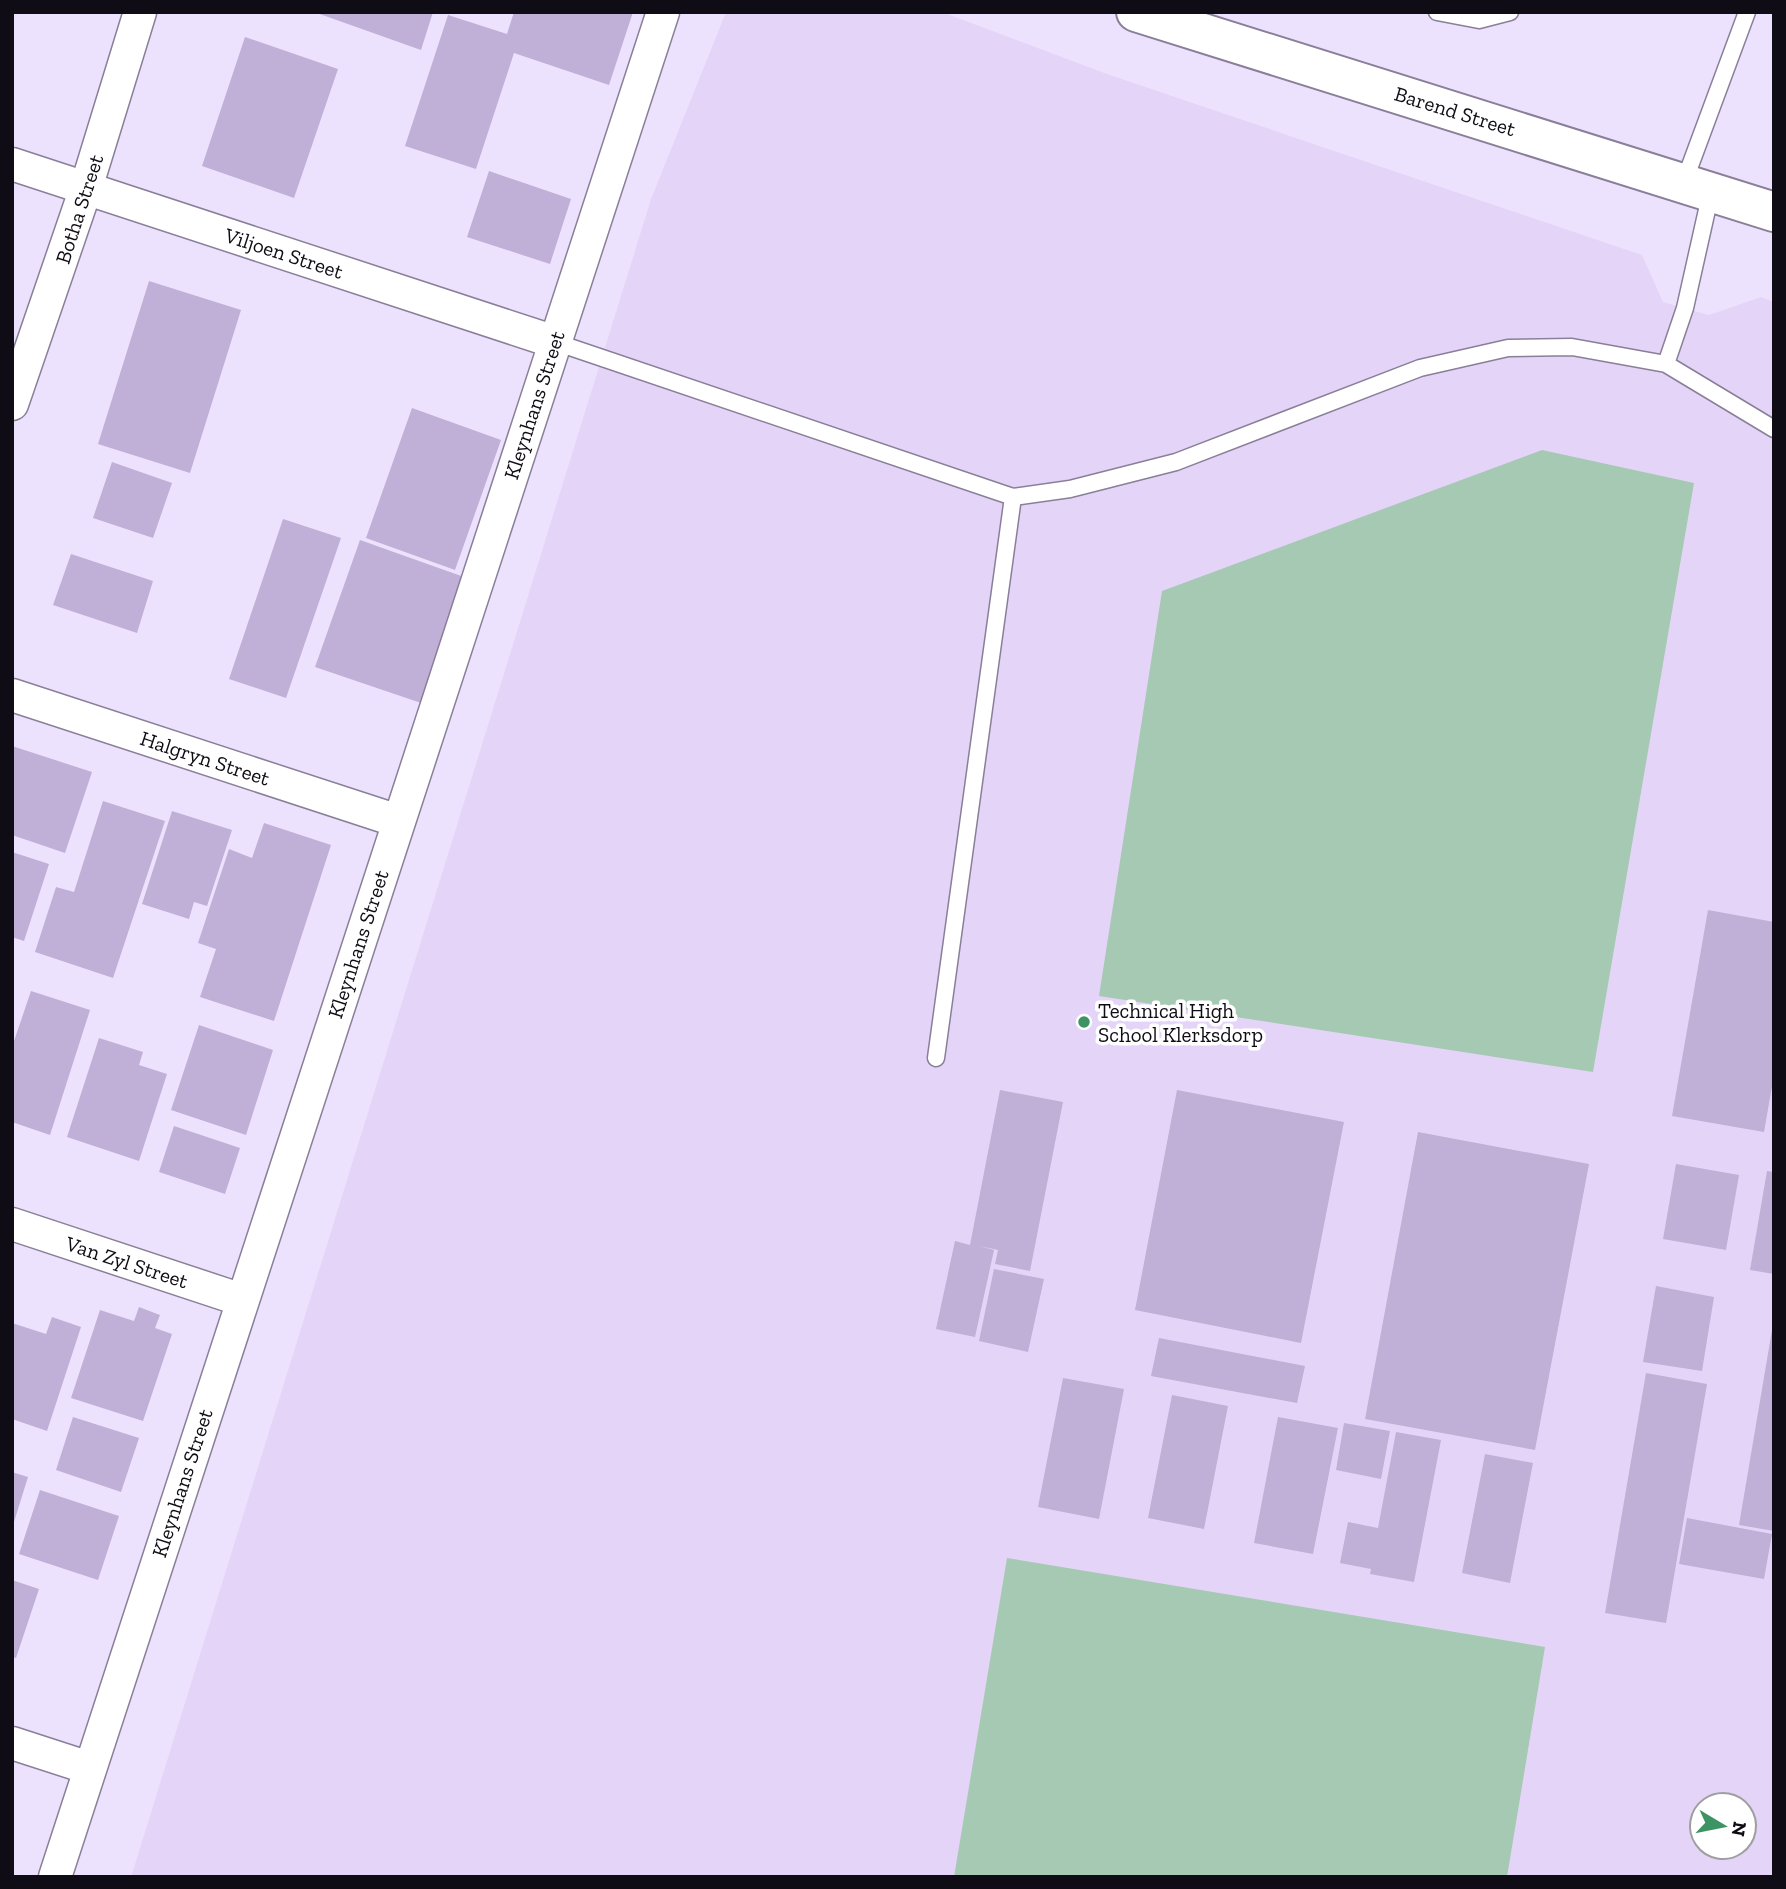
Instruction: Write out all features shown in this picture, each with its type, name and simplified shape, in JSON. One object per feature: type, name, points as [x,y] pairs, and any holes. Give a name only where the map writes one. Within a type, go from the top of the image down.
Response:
[{"type":"street","name":"Botha Street","points":[[12,404],[86,188],[140,12]]},
{"type":"street","name":"Kleynhans Street","points":[[55,1877],[663,12]]},
{"type":"street","name":"Barend Street","points":[[1141,13],[1774,212]]},
{"type":"street","name":"Viljoen Street","points":[[12,164],[555,342]]},
{"type":"street","name":"Halgryn Street","points":[[12,695],[398,821]]},
{"type":"street","name":"Van Zyl Street","points":[[12,1224],[242,1300]]},
{"type":"street","points":[[12,1743],[89,1768]]},
{"type":"lane","points":[[1437,12],[1479,20],[1510,12]]},
{"type":"lane","points":[[1666,365],[1685,308],[1697,187],[1747,12]]},
{"type":"lane","points":[[555,342],[1013,497],[1070,489],[1176,462],[1420,368],[1508,348],[1572,347],[1666,365],[1774,429]]},
{"type":"lane","points":[[936,1058],[1013,497]]},
{"type":"shaded area","name":"Technical High School Klerksdorp","points":[[726,12],[942,12],[1107,74],[1642,255],[1663,302],[1709,315],[1761,297],[1774,302],[1774,1877],[131,1877],[651,199]]},
{"type":"green space","points":[[1542,450],[1694,483],[1593,1072],[1099,996],[1162,591]]},
{"type":"green space","points":[[1007,1558],[1545,1647],[1507,1877],[954,1877]]},
{"type":"building","points":[[314,12],[433,12],[421,50]]},
{"type":"building","points":[[514,12],[633,12],[609,85],[514,53],[476,169],[405,146],[448,15],[507,34]]},
{"type":"building","points":[[245,37],[338,69],[294,198],[202,166]]},
{"type":"building","points":[[489,171],[571,199],[550,264],[467,237]]},
{"type":"building","points":[[149,281],[241,310],[190,473],[98,444]]},
{"type":"building","points":[[412,408],[501,440],[455,570],[366,538]]},
{"type":"building","points":[[112,462],[172,483],[153,538],[93,518]]},
{"type":"building","points":[[283,519],[341,538],[286,698],[229,679]]},
{"type":"building","points":[[360,540],[464,577],[421,703],[315,667]]},
{"type":"building","points":[[71,554],[153,581],[137,633],[53,605]]},
{"type":"building","points":[[12,746],[92,772],[65,853],[12,835]]},
{"type":"building","points":[[103,801],[165,821],[113,978],[35,952],[56,887],[74,892]]},
{"type":"building","points":[[172,811],[232,830],[207,906],[194,902],[189,919],[142,904]]},
{"type":"building","points":[[264,823],[331,845],[274,1021],[200,997],[216,949],[198,943],[229,849],[252,858]]},
{"type":"building","points":[[12,852],[49,864],[24,941],[12,937]]},
{"type":"building","points":[[1708,910],[1774,922],[1774,1075],[1764,1132],[1672,1116]]},
{"type":"building","points":[[31,991],[90,1010],[50,1135],[12,1122],[12,1047]]},
{"type":"building","points":[[199,1025],[273,1050],[246,1135],[171,1110]]},
{"type":"building","points":[[99,1038],[143,1052],[139,1065],[167,1074],[139,1161],[67,1137]]},
{"type":"building","points":[[1000,1090],[1063,1102],[1030,1271],[995,1264],[998,1250],[979,1246],[994,1250],[975,1337],[936,1329],[955,1241],[970,1245]]},
{"type":"building","points":[[1177,1090],[1344,1122],[1301,1343],[1135,1310]]},
{"type":"building","points":[[174,1126],[240,1148],[225,1194],[159,1172]]},
{"type":"building","points":[[1418,1132],[1589,1164],[1535,1450],[1365,1419]]},
{"type":"building","points":[[1676,1164],[1739,1175],[1726,1250],[1663,1239]]},
{"type":"building","points":[[1767,1171],[1774,1172],[1774,1274],[1750,1270]]},
{"type":"building","points":[[994,1269],[1044,1279],[1028,1352],[979,1341]]},
{"type":"building","points":[[1656,1286],[1714,1297],[1702,1371],[1643,1362]]},
{"type":"building","points":[[139,1307],[160,1315],[155,1328],[172,1334],[143,1421],[71,1398],[100,1310],[134,1321]]},
{"type":"building","points":[[52,1317],[81,1327],[47,1431],[12,1419],[12,1323],[46,1334]]},
{"type":"building","points":[[1774,1330],[1774,1531],[1739,1525]]},
{"type":"building","points":[[1159,1338],[1305,1366],[1297,1403],[1151,1376]]},
{"type":"building","points":[[1646,1373],[1707,1384],[1666,1623],[1605,1613]]},
{"type":"building","points":[[1063,1378],[1124,1389],[1099,1519],[1038,1507]]},
{"type":"building","points":[[1172,1395],[1228,1406],[1204,1529],[1148,1518]]},
{"type":"building","points":[[73,1417],[139,1438],[121,1492],[56,1470]]},
{"type":"building","points":[[1278,1417],[1338,1428],[1313,1554],[1254,1543]]},
{"type":"building","points":[[1344,1423],[1390,1431],[1381,1479],[1336,1470]]},
{"type":"building","points":[[1396,1432],[1441,1440],[1414,1582],[1370,1574],[1371,1569],[1340,1563],[1348,1522],[1378,1528]]},
{"type":"building","points":[[1485,1454],[1533,1463],[1510,1583],[1462,1573]]},
{"type":"building","points":[[12,1472],[28,1477],[13,1525],[12,1525]]},
{"type":"building","points":[[40,1490],[119,1516],[98,1580],[19,1554]]},
{"type":"building","points":[[1687,1518],[1772,1534],[1764,1579],[1679,1564]]},
{"type":"building","points":[[12,1580],[39,1589],[16,1658],[12,1657]]},
{"type":"place","name":"Technical High School Klerksdorp","points":[[1084,1022]]}]
